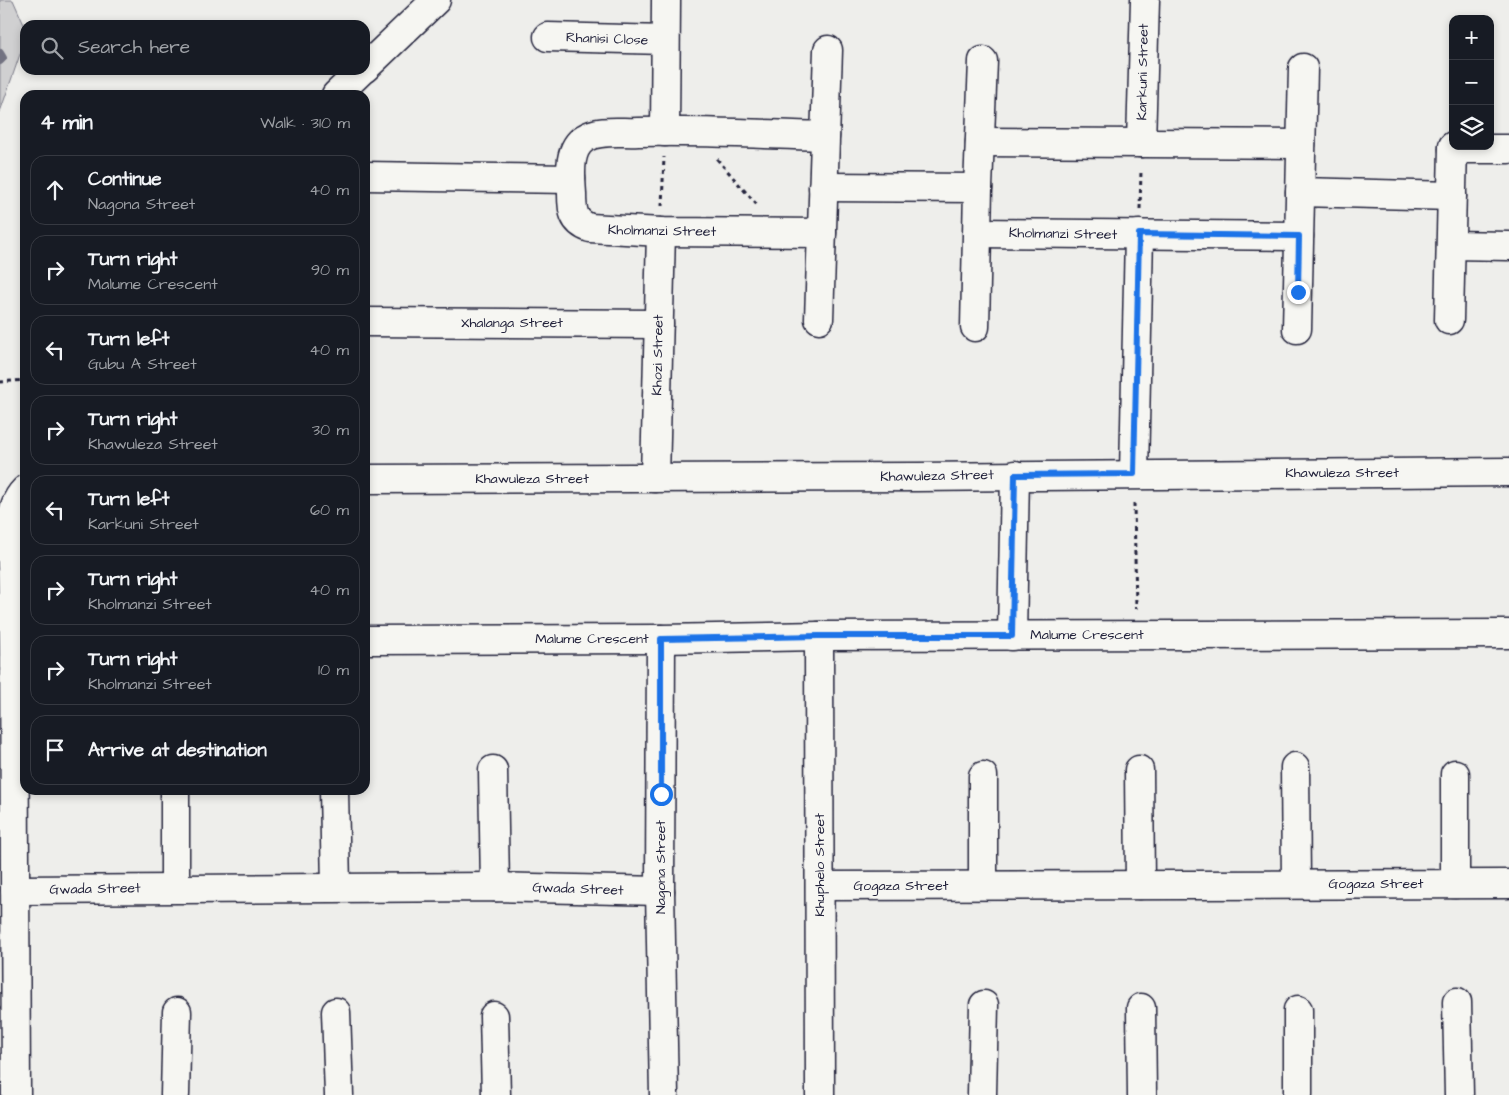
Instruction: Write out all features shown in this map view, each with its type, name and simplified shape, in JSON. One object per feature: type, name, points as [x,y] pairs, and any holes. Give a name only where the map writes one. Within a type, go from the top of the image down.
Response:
[{"type":"street","points":[[370,63],[436,0]]},
{"type":"street","points":[[665,132],[666,0]]},
{"type":"street","name":"Karkuni Street","points":[[1142,143],[1145,0]]},
{"type":"street","name":"Rhanisi Close","points":[[548,37],[665,40]]},
{"type":"street","points":[[819,319],[828,50]]},
{"type":"street","points":[[975,327],[983,61]]},
{"type":"street","points":[[1297,329],[1303,68]]},
{"type":"street","points":[[341,90],[358,75]]},
{"type":"street","name":"Kholmanzi Street","points":[[822,233],[598,230],[583,226],[574,215],[571,179],[574,150],[585,137],[596,134],[665,132],[825,136]]},
{"type":"street","points":[[980,142],[1301,144]]},
{"type":"street","points":[[1494,149],[1509,150]]},
{"type":"street","points":[[1449,320],[1453,150]]},
{"type":"street","points":[[370,176],[571,179]]},
{"type":"street","points":[[823,187],[978,188]]},
{"type":"street","points":[[1300,192],[1452,196]]},
{"type":"street","name":"Khozi Street","points":[[655,478],[661,232]]},
{"type":"street","name":"Kholmanzi Street","points":[[978,233],[1299,236]]},
{"type":"street","points":[[1134,474],[1139,234]]},
{"type":"street","points":[[1451,245],[1509,246]]},
{"type":"street","name":"Xhalanga Street","points":[[370,322],[659,324]]},
{"type":"street","name":"Khawuleza Street","points":[[370,480],[1509,472]]},
{"type":"street","points":[[1012,636],[1015,475]]},
{"type":"street","points":[[16,1095],[11,527],[15,504],[20,497]]},
{"type":"street","name":"Malume Crescent","points":[[370,640],[661,639],[819,636],[1509,634]]},
{"type":"street","name":"Khuphelo Street","points":[[819,636],[820,1095]]},
{"type":"street","name":"Nagona Street","points":[[661,639],[660,891],[664,1095]]},
{"type":"street","points":[[1295,767],[1296,884]]},
{"type":"street","points":[[493,770],[495,887]]},
{"type":"street","points":[[1139,770],[1140,885]]},
{"type":"street","points":[[1454,774],[1455,884]]},
{"type":"street","points":[[983,776],[983,885]]},
{"type":"street","points":[[175,795],[175,888]]},
{"type":"street","points":[[334,795],[336,887]]},
{"type":"street","name":"Gogaza Street","points":[[820,886],[1509,884]]},
{"type":"street","name":"Gwada Street","points":[[15,890],[495,887],[660,891]]},
{"type":"street","points":[[1458,1002],[1459,1095]]},
{"type":"street","points":[[982,1095],[984,1005]]},
{"type":"street","points":[[1142,1008],[1142,1095]]},
{"type":"street","points":[[1298,1010],[1298,1095]]},
{"type":"street","points":[[175,1095],[177,1012]]},
{"type":"street","points":[[336,1012],[339,1095]]},
{"type":"street","points":[[494,1016],[496,1095]]},
{"type":"path","points":[[661,232],[665,132]]},
{"type":"path","points":[[1139,234],[1142,143]]},
{"type":"path","points":[[716,158],[781,233]]},
{"type":"path","points":[[0,382],[20,380]]},
{"type":"path","points":[[1134,474],[1136,635]]},
{"type":"shaded area","points":[[0,0],[13,0],[22,20],[20,20],[20,54],[0,112]]},
{"type":"waterway","points":[[0,53],[3,58],[0,61]]},
{"type":"route","points":[[661,794],[661,639],[819,636],[1012,636],[1015,475],[1134,474],[1139,234],[1299,236],[1298,292]]}]
